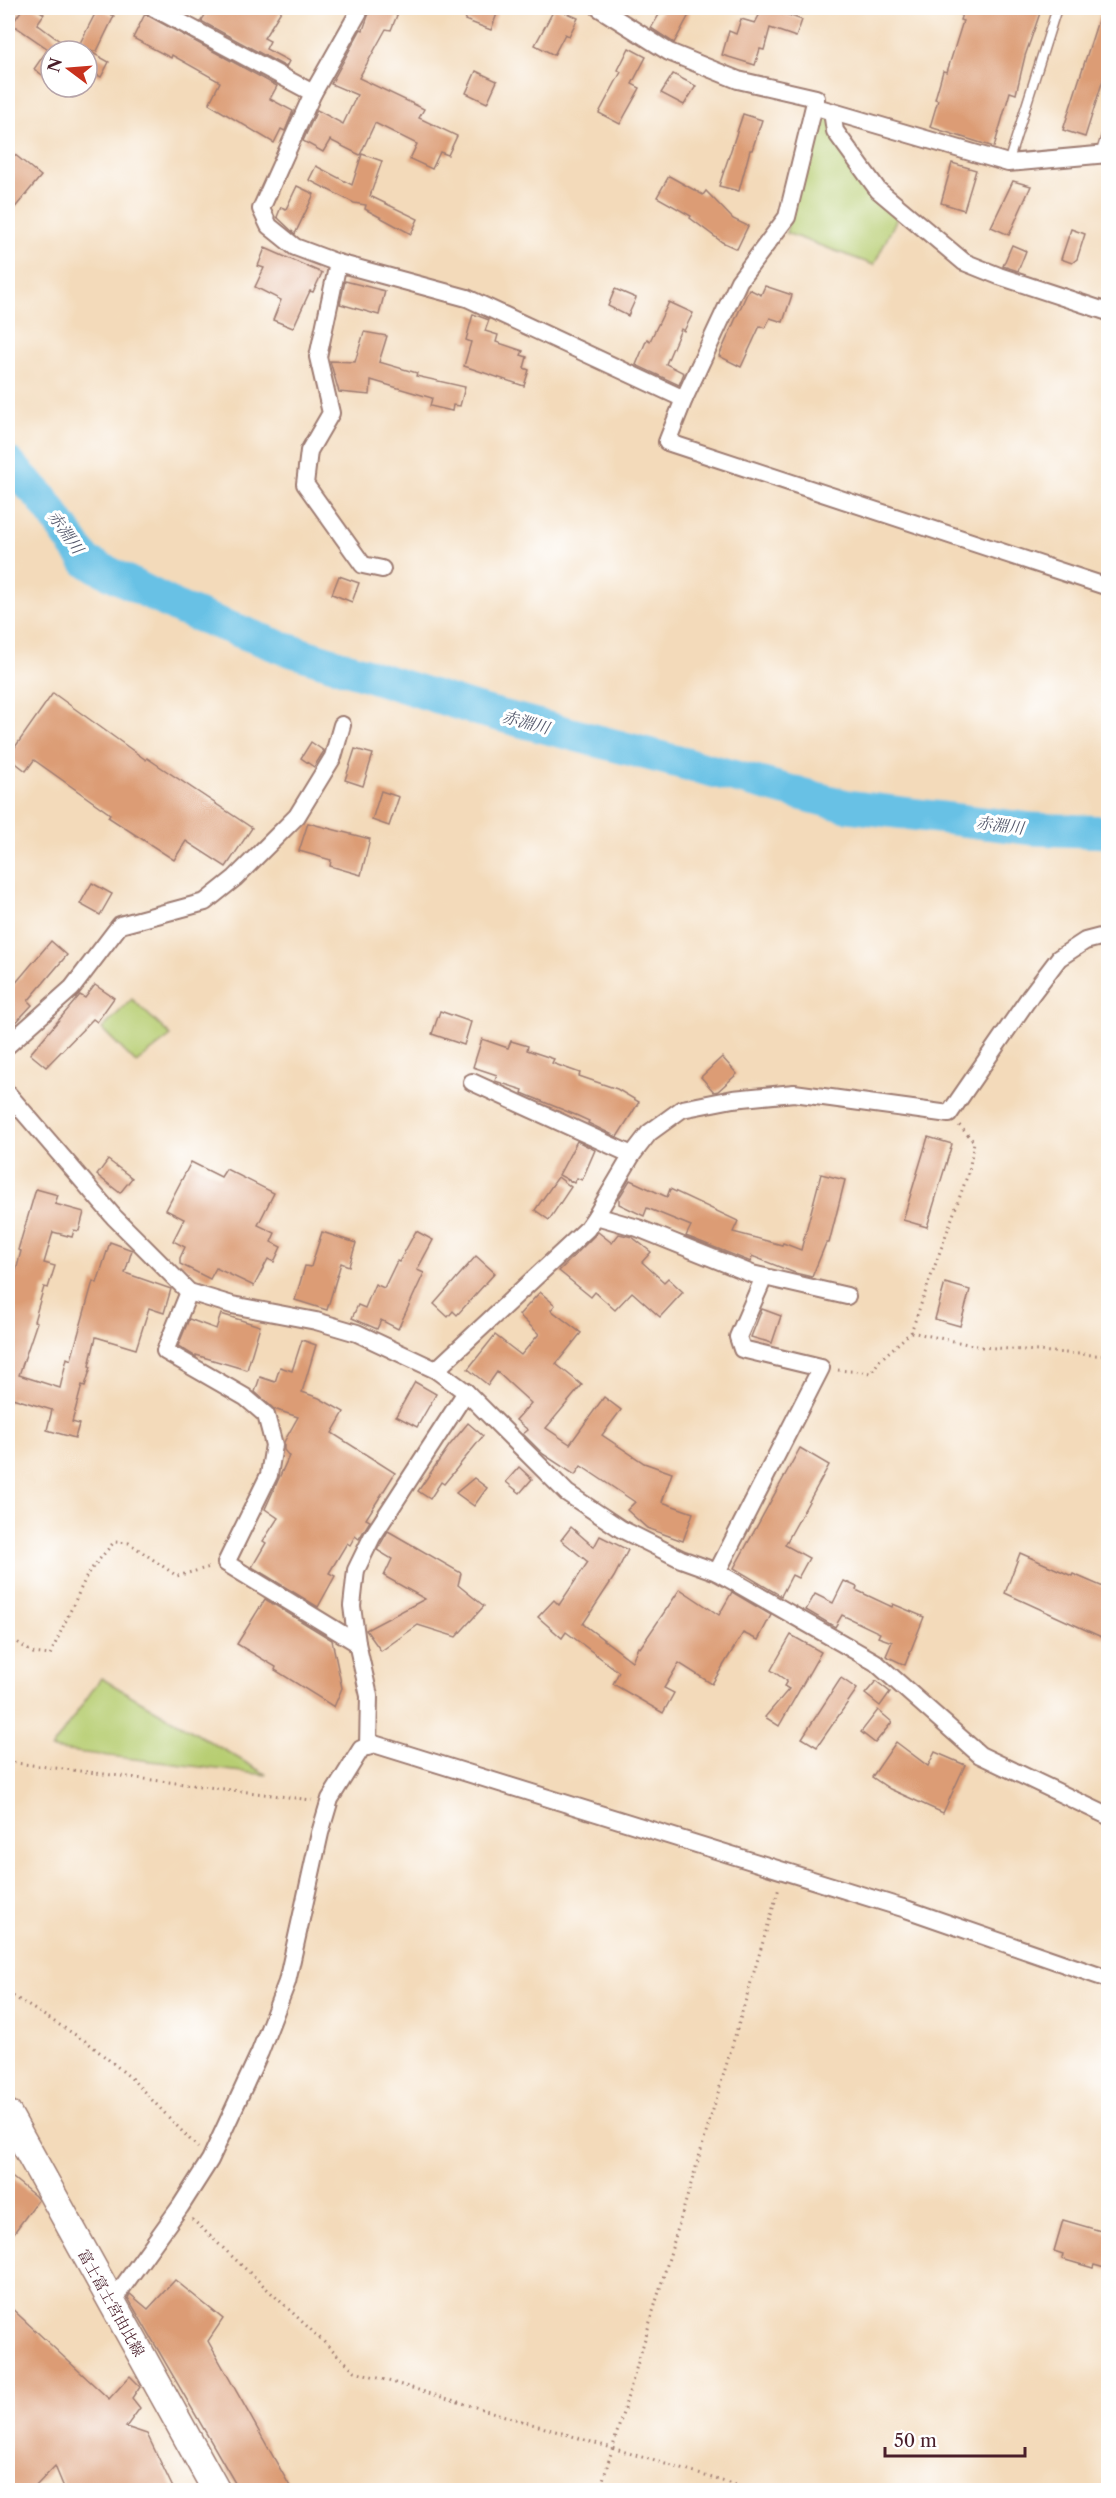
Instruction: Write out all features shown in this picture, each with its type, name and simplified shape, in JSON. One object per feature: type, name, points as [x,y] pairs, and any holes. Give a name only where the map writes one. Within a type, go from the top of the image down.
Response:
[{"type":"main road","name":"富士富士宮由比線","points":[[8,2114],[216,2490]]},
{"type":"street","points":[[153,8],[313,93]]},
{"type":"street","points":[[361,8],[313,93],[261,209],[269,226],[295,248],[338,263],[466,298],[684,399]]},
{"type":"street","points":[[599,8],[669,52],[738,80],[816,98],[787,217],[739,281],[684,399],[667,442],[1108,587]]},
{"type":"street","points":[[814,107],[1008,163],[1104,155]]},
{"type":"street","points":[[832,112],[835,131],[878,190],[964,262],[1108,312]]},
{"type":"street","points":[[338,263],[318,357],[331,413],[309,451],[305,484],[363,566],[382,569]]},
{"type":"street","points":[[8,1044],[72,988],[120,926],[205,902],[235,878],[297,816],[333,757],[342,725]]},
{"type":"street","points":[[436,1370],[587,1229],[632,1155],[649,1133],[682,1109],[733,1098],[794,1093],[949,1114],[1030,995],[1059,958],[1085,941],[1108,935]]},
{"type":"street","points":[[472,1082],[632,1155]]},
{"type":"street","points":[[8,1094],[114,1217],[189,1292],[232,1305],[283,1313],[347,1330],[436,1370],[466,1392],[567,1493],[621,1529],[681,1558],[717,1572],[875,1662],[980,1755],[1108,1816]]},
{"type":"street","points":[[596,1216],[638,1228],[708,1258],[764,1277],[847,1296]]},
{"type":"street","points":[[717,1572],[821,1368],[742,1348],[738,1337],[764,1277]]},
{"type":"street","points":[[189,1292],[165,1351],[245,1397],[266,1415],[274,1445],[269,1475],[226,1563],[357,1643]]},
{"type":"street","points":[[368,1747],[369,1696],[357,1643],[352,1605],[356,1570],[372,1537],[466,1392]]},
{"type":"street","points":[[111,2303],[180,2207],[210,2160],[260,2052],[287,1982],[320,1833],[329,1803],[348,1766],[361,1749],[374,1744],[906,1909],[1108,1979]]},
{"type":"lane","points":[[1008,163],[1057,8]]},
{"type":"lane","points":[[1104,155],[1108,129]]},
{"type":"path","points":[[821,1368],[871,1373],[880,1360],[911,1332],[969,1171],[974,1142],[949,1114]]},
{"type":"path","points":[[911,1332],[982,1347],[1108,1356]]},
{"type":"path","points":[[8,1636],[33,1653],[50,1655],[88,1573],[114,1542],[129,1544],[177,1576],[226,1563]]},
{"type":"path","points":[[8,1762],[329,1803]]},
{"type":"path","points":[[600,2490],[783,1872]]},
{"type":"path","points":[[8,1993],[87,2042],[131,2078],[210,2160]]},
{"type":"path","points":[[180,2207],[355,2371],[612,2450],[752,2490]]},
{"type":"green space","points":[[814,107],[831,113],[835,131],[897,218],[874,265],[786,233]]},
{"type":"green space","points":[[132,999],[171,1036],[136,1063],[102,1029]]},
{"type":"green space","points":[[101,1678],[267,1775],[51,1749]]},
{"type":"building","points":[[23,8],[35,8],[44,14],[37,24],[57,39],[39,39],[39,43],[12,24]]},
{"type":"building","points":[[98,8],[114,16],[99,47],[99,39],[82,39]]},
{"type":"building","points":[[210,8],[283,8],[264,38],[270,41],[266,49],[289,61],[286,67],[201,21]]},
{"type":"building","points":[[371,8],[400,8],[391,30],[386,29],[359,78],[424,109],[419,118],[457,136],[448,155],[440,152],[432,169],[410,159],[417,144],[375,123],[360,155],[330,140],[323,152],[303,141],[317,110],[343,124],[357,95],[331,84],[361,29],[363,30]]},
{"type":"building","points":[[470,8],[489,8],[498,11],[491,30],[465,20]]},
{"type":"building","points":[[555,8],[578,18],[569,36],[565,34],[554,55],[535,45]]},
{"type":"building","points":[[663,8],[681,8],[690,13],[674,43],[651,28]]},
{"type":"building","points":[[763,8],[802,20],[796,37],[770,28],[764,50],[760,49],[755,65],[722,55],[729,31],[736,34],[741,19],[755,23]]},
{"type":"building","points":[[964,8],[992,8],[1010,13],[1012,8],[1023,8],[1040,13],[1025,56],[1016,94],[1010,92],[994,147],[930,127],[943,71],[947,72],[963,21],[960,20]]},
{"type":"building","points":[[1102,8],[1108,8],[1108,64],[1085,137],[1063,130]]},
{"type":"building","points":[[145,14],[277,86],[270,99],[293,111],[285,131],[281,129],[274,143],[209,104],[220,82],[172,55],[171,58],[133,38]]},
{"type":"building","points":[[629,48],[646,57],[632,84],[640,88],[620,124],[599,113],[621,72],[618,70]]},
{"type":"building","points":[[99,56],[109,62],[101,77],[99,76]]},
{"type":"building","points":[[39,62],[39,73],[34,69]]},
{"type":"building","points":[[476,71],[497,81],[487,103],[466,93]]},
{"type":"building","points":[[673,74],[696,86],[684,105],[661,93]]},
{"type":"building","points":[[743,114],[762,120],[752,150],[750,150],[739,191],[719,186]]},
{"type":"building","points":[[8,149],[41,176],[8,216]]},
{"type":"building","points":[[362,154],[382,161],[370,196],[418,219],[411,234],[365,209],[366,205],[354,203],[309,180],[316,166],[352,185]]},
{"type":"building","points":[[952,163],[976,170],[964,210],[941,203]]},
{"type":"building","points":[[669,176],[703,195],[706,191],[733,219],[748,226],[737,249],[722,242],[690,218],[691,216],[657,197]]},
{"type":"building","points":[[1013,181],[1031,186],[1009,235],[991,227]]},
{"type":"building","points":[[297,186],[314,194],[295,234],[277,217],[281,207],[286,209]]},
{"type":"building","points":[[1071,229],[1085,234],[1077,259],[1072,263],[1061,259]]},
{"type":"building","points":[[1012,245],[1026,251],[1018,271],[1003,266]]},
{"type":"building","points":[[265,248],[322,273],[313,292],[310,291],[293,328],[273,320],[281,300],[255,287],[264,268],[258,266]]},
{"type":"building","points":[[345,281],[385,291],[379,315],[340,304]]},
{"type":"building","points":[[765,286],[792,295],[783,322],[770,318],[765,328],[760,326],[741,367],[719,356],[749,289],[761,295]]},
{"type":"building","points":[[615,289],[636,298],[628,316],[608,306]]},
{"type":"building","points":[[669,302],[693,313],[684,331],[681,329],[666,364],[684,373],[679,385],[636,365],[647,339],[650,341]]},
{"type":"building","points":[[473,314],[489,320],[485,331],[498,335],[496,342],[523,351],[521,355],[527,357],[524,368],[529,370],[524,386],[464,366],[471,342],[466,340]]},
{"type":"building","points":[[364,332],[387,336],[379,362],[417,373],[416,376],[465,387],[460,406],[453,405],[452,411],[430,406],[432,398],[371,380],[370,395],[339,392],[330,361],[355,362]]},
{"type":"building","points":[[339,576],[359,583],[352,602],[332,594]]},
{"type":"building","points":[[53,693],[146,760],[147,758],[252,828],[226,867],[186,841],[174,860],[108,817],[110,814],[34,760],[26,771],[8,757]]},
{"type":"building","points":[[311,742],[324,751],[314,767],[301,758]]},
{"type":"building","points":[[355,749],[373,754],[363,786],[345,780]]},
{"type":"building","points":[[381,791],[399,797],[389,826],[372,820]]},
{"type":"building","points":[[308,823],[370,839],[361,875],[330,866],[331,860],[299,851]]},
{"type":"building","points":[[92,883],[112,894],[100,915],[80,904]]},
{"type":"building","points":[[51,941],[67,955],[28,1001],[32,1005],[8,1031],[8,992]]},
{"type":"building","points":[[95,985],[114,998],[97,1022],[93,1019],[46,1067],[30,1054],[80,995],[85,998]]},
{"type":"building","points":[[440,1011],[471,1022],[464,1045],[432,1034]]},
{"type":"building","points":[[482,1039],[508,1048],[511,1041],[528,1046],[527,1050],[554,1059],[552,1063],[580,1073],[579,1076],[617,1089],[639,1102],[617,1137],[588,1123],[589,1121],[522,1093],[523,1090],[495,1081],[497,1075],[473,1067]]},
{"type":"building","points":[[722,1057],[737,1074],[714,1092],[701,1077]]},
{"type":"building","points":[[928,1137],[952,1144],[927,1227],[903,1220]]},
{"type":"building","points":[[577,1141],[595,1150],[582,1180],[577,1178],[574,1183],[559,1175]]},
{"type":"building","points":[[108,1160],[132,1178],[120,1193],[97,1175]]},
{"type":"building","points":[[191,1162],[221,1177],[226,1169],[274,1193],[258,1225],[275,1233],[271,1242],[281,1247],[274,1262],[268,1259],[254,1286],[216,1268],[210,1279],[180,1264],[185,1247],[173,1241],[184,1219],[166,1210]]},
{"type":"building","points":[[821,1174],[845,1180],[829,1243],[826,1243],[812,1277],[795,1273],[752,1256],[751,1262],[686,1236],[691,1226],[647,1208],[644,1216],[619,1204],[619,1198],[630,1180],[667,1197],[670,1189],[738,1221],[733,1232],[782,1245],[783,1243],[801,1250]]},
{"type":"building","points":[[558,1177],[571,1187],[549,1220],[535,1210]]},
{"type":"building","points":[[36,1189],[58,1195],[55,1204],[84,1212],[79,1231],[74,1230],[72,1237],[53,1232],[44,1263],[55,1266],[48,1288],[44,1287],[34,1321],[37,1322],[19,1375],[60,1388],[67,1358],[71,1360],[93,1281],[97,1283],[110,1242],[132,1250],[125,1273],[171,1289],[164,1313],[149,1308],[136,1349],[96,1337],[89,1366],[91,1367],[85,1386],[82,1385],[72,1422],[79,1424],[75,1438],[47,1430],[52,1410],[12,1398],[10,1403],[8,1402],[8,1303],[21,1251],[18,1250]]},
{"type":"building","points":[[416,1231],[433,1240],[417,1270],[424,1273],[398,1329],[381,1320],[377,1329],[352,1318],[358,1305],[365,1308],[375,1284],[384,1288],[397,1261],[399,1262]]},
{"type":"building","points":[[322,1232],[356,1243],[349,1266],[341,1263],[327,1310],[295,1300],[305,1266],[311,1267]]},
{"type":"building","points":[[598,1232],[612,1243],[619,1234],[632,1237],[651,1252],[642,1262],[664,1282],[668,1278],[683,1292],[660,1317],[632,1292],[615,1310],[595,1292],[591,1297],[559,1271]]},
{"type":"building","points":[[476,1256],[495,1273],[457,1315],[453,1311],[448,1317],[434,1304]]},
{"type":"building","points":[[945,1283],[970,1290],[960,1326],[935,1319]]},
{"type":"building","points":[[540,1292],[555,1305],[551,1310],[581,1333],[556,1364],[582,1385],[546,1428],[570,1444],[604,1397],[621,1410],[602,1435],[644,1463],[672,1473],[662,1502],[693,1513],[683,1541],[647,1528],[627,1510],[635,1502],[581,1466],[575,1475],[543,1454],[523,1434],[528,1430],[516,1420],[531,1403],[497,1372],[488,1385],[468,1369],[495,1335],[521,1355],[539,1334],[519,1315]]},
{"type":"building","points":[[762,1309],[781,1316],[772,1343],[751,1337]]},
{"type":"building","points":[[221,1314],[260,1326],[247,1370],[196,1355],[196,1357],[178,1346],[189,1319],[216,1329]]},
{"type":"building","points":[[302,1340],[316,1345],[302,1392],[319,1398],[344,1412],[332,1433],[395,1473],[366,1519],[370,1521],[359,1539],[355,1536],[350,1545],[347,1543],[329,1573],[335,1576],[318,1607],[252,1567],[266,1543],[263,1541],[278,1518],[265,1509],[289,1456],[284,1450],[284,1442],[298,1417],[274,1409],[255,1392],[260,1377],[275,1382],[280,1367],[292,1371]]},
{"type":"building","points":[[415,1382],[436,1394],[417,1427],[396,1416]]},
{"type":"building","points":[[468,1423],[483,1436],[444,1484],[441,1482],[430,1499],[418,1491]]},
{"type":"building","points":[[800,1448],[829,1465],[785,1545],[809,1558],[798,1578],[792,1575],[781,1596],[734,1568]]},
{"type":"building","points":[[519,1467],[532,1479],[520,1493],[506,1482]]},
{"type":"building","points":[[474,1478],[487,1488],[474,1506],[456,1493]]},
{"type":"building","points":[[571,1527],[594,1547],[600,1536],[628,1550],[614,1577],[583,1624],[632,1661],[638,1647],[640,1648],[680,1589],[719,1615],[732,1592],[771,1615],[758,1640],[743,1633],[712,1684],[679,1663],[664,1688],[674,1693],[663,1713],[613,1684],[619,1672],[566,1632],[562,1638],[538,1617],[554,1600],[559,1605],[588,1562],[561,1540]]},
{"type":"building","points":[[388,1531],[461,1573],[458,1585],[484,1606],[456,1637],[418,1625],[381,1651],[366,1630],[425,1599],[384,1576],[392,1559],[377,1550]]},
{"type":"building","points":[[1020,1553],[1108,1589],[1108,1640],[1005,1593]]},
{"type":"building","points":[[844,1581],[857,1587],[856,1590],[892,1607],[893,1604],[924,1617],[905,1665],[886,1656],[892,1642],[878,1637],[880,1633],[842,1615],[835,1627],[806,1610],[815,1594],[833,1603]]},
{"type":"building","points":[[265,1599],[332,1640],[342,1688],[334,1707],[275,1670],[276,1667],[237,1644]]},
{"type":"building","points":[[791,1635],[821,1652],[779,1726],[765,1717],[789,1689],[784,1686],[787,1681],[771,1670]]},
{"type":"building","points":[[841,1678],[857,1689],[817,1747],[802,1738]]},
{"type":"building","points":[[876,1681],[890,1692],[880,1706],[865,1694]]},
{"type":"building","points":[[878,1710],[892,1722],[875,1743],[861,1732]]},
{"type":"building","points":[[896,1742],[928,1766],[935,1752],[965,1765],[943,1813],[890,1789],[872,1777]]},
{"type":"building","points":[[8,2174],[38,2200],[8,2241]]},
{"type":"building","points":[[1063,2220],[1108,2233],[1108,2269],[1094,2265],[1093,2268],[1062,2259],[1063,2254],[1054,2251]]},
{"type":"building","points":[[175,2280],[223,2319],[208,2341],[292,2490],[239,2490],[128,2298],[130,2294],[148,2309]]},
{"type":"building","points":[[8,2305],[109,2399],[130,2376],[140,2386],[132,2398],[140,2408],[126,2427],[147,2434],[174,2490],[65,2490],[55,2466],[32,2490],[8,2490]]},
{"type":"waterway","name":"赤淵川","points":[[8,463],[42,498],[86,561],[181,609],[283,648],[475,709],[847,806],[1032,829],[1108,832]]}]
